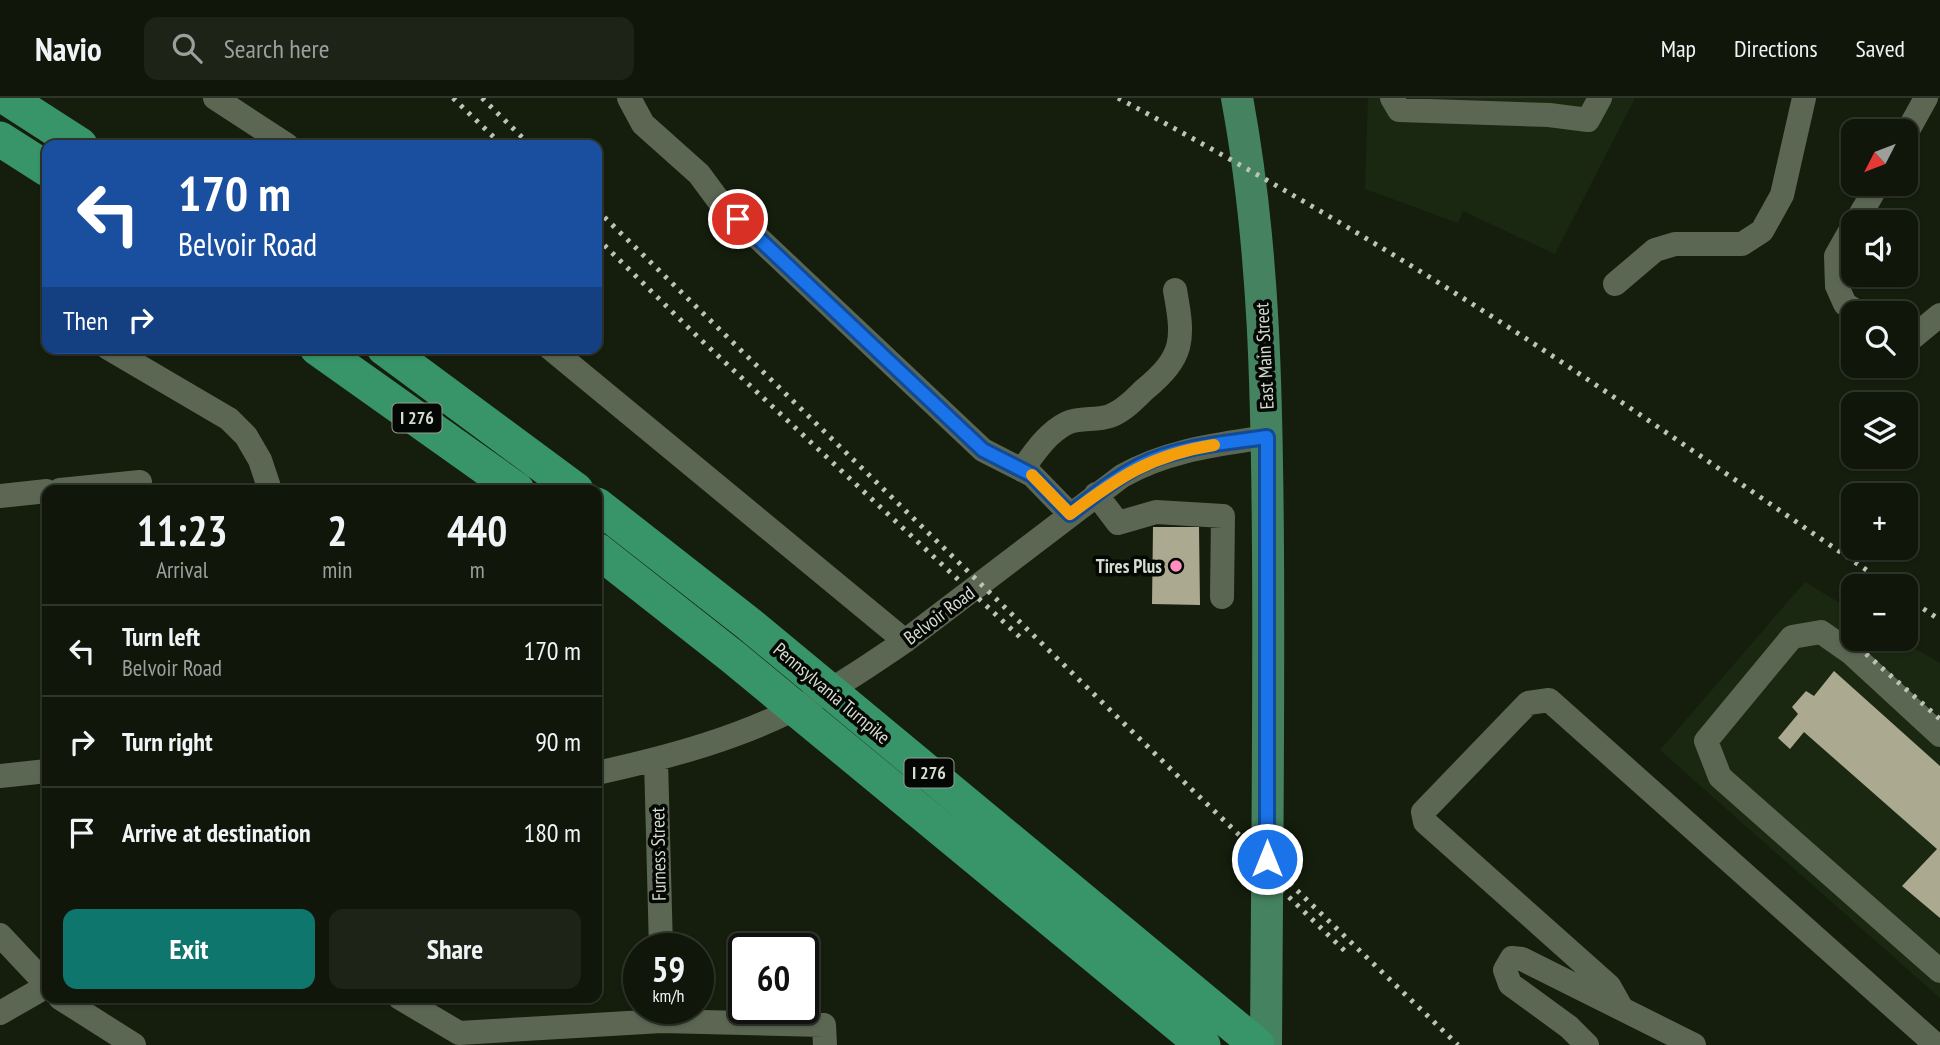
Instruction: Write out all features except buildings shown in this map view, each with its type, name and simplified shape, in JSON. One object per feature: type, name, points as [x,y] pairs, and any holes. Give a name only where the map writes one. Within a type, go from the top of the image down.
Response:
[{"type":"highway","points":[[14,100],[73,140]]},
{"type":"highway","points":[[0,139],[42,166]]},
{"type":"highway","name":"I 276","points":[[325,354],[510,485]]},
{"type":"highway","name":"I 276","points":[[392,354],[569,485]]},
{"type":"highway","name":"Pennsylvania Turnpike","points":[[602,509],[749,624],[1257,1045]]},
{"type":"highway","name":"Pennsylvania Turnpike","points":[[602,554],[733,657],[1203,1045]]},
{"type":"main road","name":"East Main Street","points":[[1237,98],[1254,210],[1262,309],[1267,437],[1266,1045]]},
{"type":"street","points":[[215,98],[279,140]]},
{"type":"street","points":[[629,98],[643,124],[699,174],[719,201],[738,219],[983,450],[1032,475],[1070,514]]},
{"type":"street","points":[[1392,98],[1399,110],[1549,115],[1588,120],[1600,98]]},
{"type":"street","points":[[1615,284],[1655,250],[1675,244],[1742,244],[1762,231],[1782,195],[1804,98]]},
{"type":"street","points":[[1914,119],[1926,98]]},
{"type":"street","points":[[1841,247],[1836,256],[1837,286],[1844,301]]},
{"type":"street","points":[[1022,470],[1036,450],[1058,429],[1076,421],[1112,415],[1123,409],[1168,368],[1181,335],[1175,290]]},
{"type":"street","points":[[1918,333],[1940,315]]},
{"type":"street","points":[[118,354],[229,419],[246,436],[256,452],[268,485]]},
{"type":"street","points":[[557,354],[905,640]]},
{"type":"street","name":"Belvoir Road","points":[[602,772],[656,760],[756,726],[810,701],[869,666],[1096,494],[1132,470],[1191,449],[1267,437]]},
{"type":"street","points":[[110,485],[140,482]]},
{"type":"street","points":[[0,496],[42,492]]},
{"type":"street","points":[[1096,494],[1118,523],[1156,512],[1223,516],[1222,597]]},
{"type":"street","points":[[1940,734],[1851,653],[1821,632],[1792,638],[1706,741],[1720,777],[1940,971]]},
{"type":"street","points":[[1622,1009],[1609,986],[1425,822],[1423,812],[1528,703],[1549,701],[1936,1045]]},
{"type":"street","name":"Furness Street","points":[[656,760],[661,933]]},
{"type":"street","points":[[0,776],[42,772]]},
{"type":"street","points":[[0,935],[42,980]]},
{"type":"street","points":[[1587,1045],[1569,1027],[1510,984],[1505,971],[1512,958],[1522,959],[1694,1045]]},
{"type":"street","points":[[0,1013],[42,988]]},
{"type":"street","points":[[68,1003],[134,1045]]},
{"type":"street","points":[[407,1003],[459,1039],[623,1020]]},
{"type":"street","points":[[714,1021],[825,1035]]},
{"type":"shaded area","points":[[1368,98],[1635,98],[1555,254],[1463,211],[1458,223],[1365,189]]},
{"type":"shaded area","points":[[1805,582],[1841,604],[1841,651],[1918,650],[1940,663],[1940,998],[1660,750]]},
{"type":"railway","points":[[453,98],[497,140]]},
{"type":"railway","points":[[482,98],[525,140]]},
{"type":"railway","points":[[1118,98],[1288,192],[1454,292],[1872,574]]},
{"type":"railway","points":[[602,215],[1458,1045]]},
{"type":"railway","points":[[602,243],[700,339],[1022,639]]},
{"type":"railway","points":[[1918,605],[1940,620]]},
{"type":"railway","points":[[1863,651],[1940,719]]},
{"type":"railway","points":[[1236,846],[1349,955]]},
{"type":"slow traffic","points":[[1032,475],[1070,514],[1122,476],[1142,465],[1191,449],[1214,445]]},
{"type":"place","name":"Tires Plus","points":[[1176,566]]},
{"type":"route","points":[[738,219],[983,450],[1032,475],[1070,514],[1122,476],[1142,465],[1191,449],[1267,437],[1267,859]]}]
